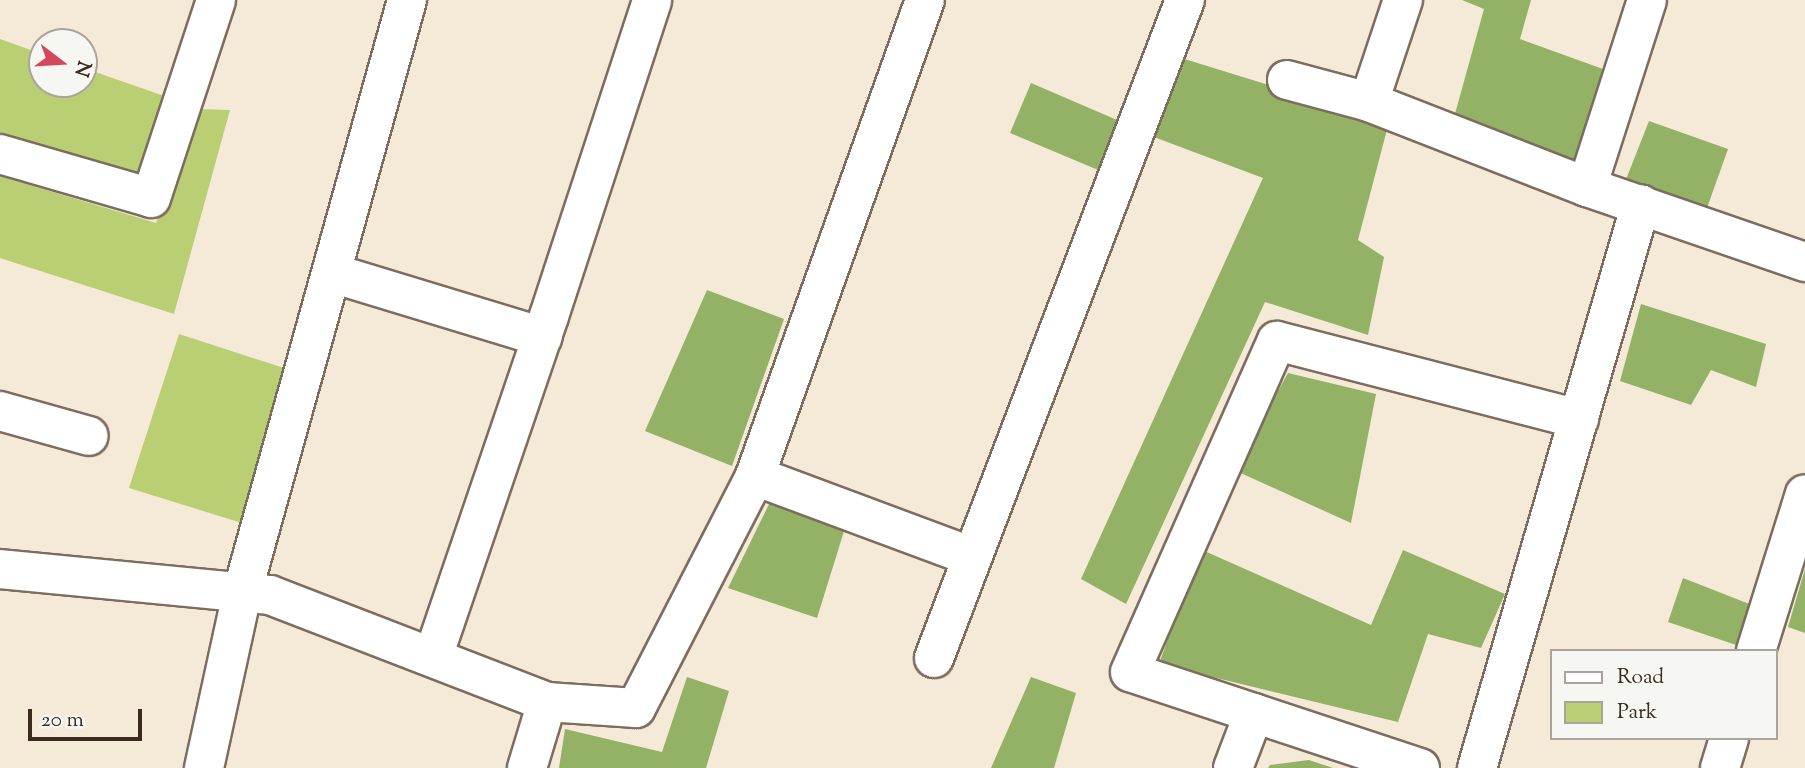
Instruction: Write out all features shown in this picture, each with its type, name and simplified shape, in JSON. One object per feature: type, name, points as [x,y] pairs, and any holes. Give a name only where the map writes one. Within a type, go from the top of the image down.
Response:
[{"type":"street","points":[[0,154],[151,198],[216,0]]},
{"type":"street","points":[[204,768],[242,593],[407,0]]},
{"type":"street","points":[[433,657],[542,337],[652,0]]},
{"type":"street","points":[[0,569],[270,595],[547,702],[636,709],[755,476],[925,0]]},
{"type":"street","points":[[934,659],[970,556],[1185,0]]},
{"type":"street","points":[[1369,102],[1404,0]]},
{"type":"street","points":[[1587,187],[1647,0]]},
{"type":"street","points":[[1287,80],[1369,102],[1587,187],[1805,262]]},
{"type":"street","points":[[1476,768],[1641,204]]},
{"type":"street","points":[[332,273],[542,337]]},
{"type":"street","points":[[1420,768],[1130,672],[1277,341],[1579,419]]},
{"type":"street","points":[[0,411],[89,436]]},
{"type":"street","points":[[755,476],[970,556]]},
{"type":"street","points":[[1757,649],[1805,494]]},
{"type":"street","points":[[527,768],[547,702]]},
{"type":"street","points":[[1233,768],[1254,713]]},
{"type":"street","points":[[1720,768],[1728,740]]},
{"type":"green space","points":[[1462,0],[1531,0],[1520,39],[1614,73],[1580,173],[1453,121],[1484,9]]},
{"type":"green space","points":[[0,39],[28,49],[28,98],[98,98],[98,73],[167,97],[143,180],[0,138]]},
{"type":"green space","points":[[1178,57],[1389,122],[1358,240],[1384,257],[1368,335],[1265,302],[1126,604],[1081,579],[1263,178],[1146,134]]},
{"type":"green space","points":[[1031,83],[1131,126],[1110,175],[1010,133]]},
{"type":"green space","points":[[197,109],[230,110],[174,314],[0,258],[0,176],[156,223]]},
{"type":"green space","points":[[1649,121],[1728,149],[1707,208],[1625,182]]},
{"type":"green space","points":[[707,290],[784,319],[732,466],[645,431]]},
{"type":"green space","points":[[1641,304],[1766,344],[1756,387],[1711,370],[1691,405],[1620,381]]},
{"type":"green space","points":[[179,334],[287,369],[245,524],[129,488]]},
{"type":"green space","points":[[1288,373],[1376,394],[1351,523],[1234,470]]},
{"type":"green space","points":[[771,500],[845,528],[817,618],[728,588]]},
{"type":"green space","points":[[1200,549],[1371,625],[1403,550],[1505,594],[1481,648],[1428,634],[1398,722],[1159,664]]},
{"type":"green space","points":[[1805,569],[1805,633],[1788,627]]},
{"type":"green space","points":[[1683,578],[1757,607],[1745,648],[1668,622]]},
{"type":"green space","points":[[687,677],[729,691],[706,768],[559,768],[565,729],[662,752]]},
{"type":"green space","points":[[1031,677],[1076,693],[1054,768],[991,768]]},
{"type":"green space","points":[[1309,760],[1333,768],[1268,768],[1270,765]]}]
